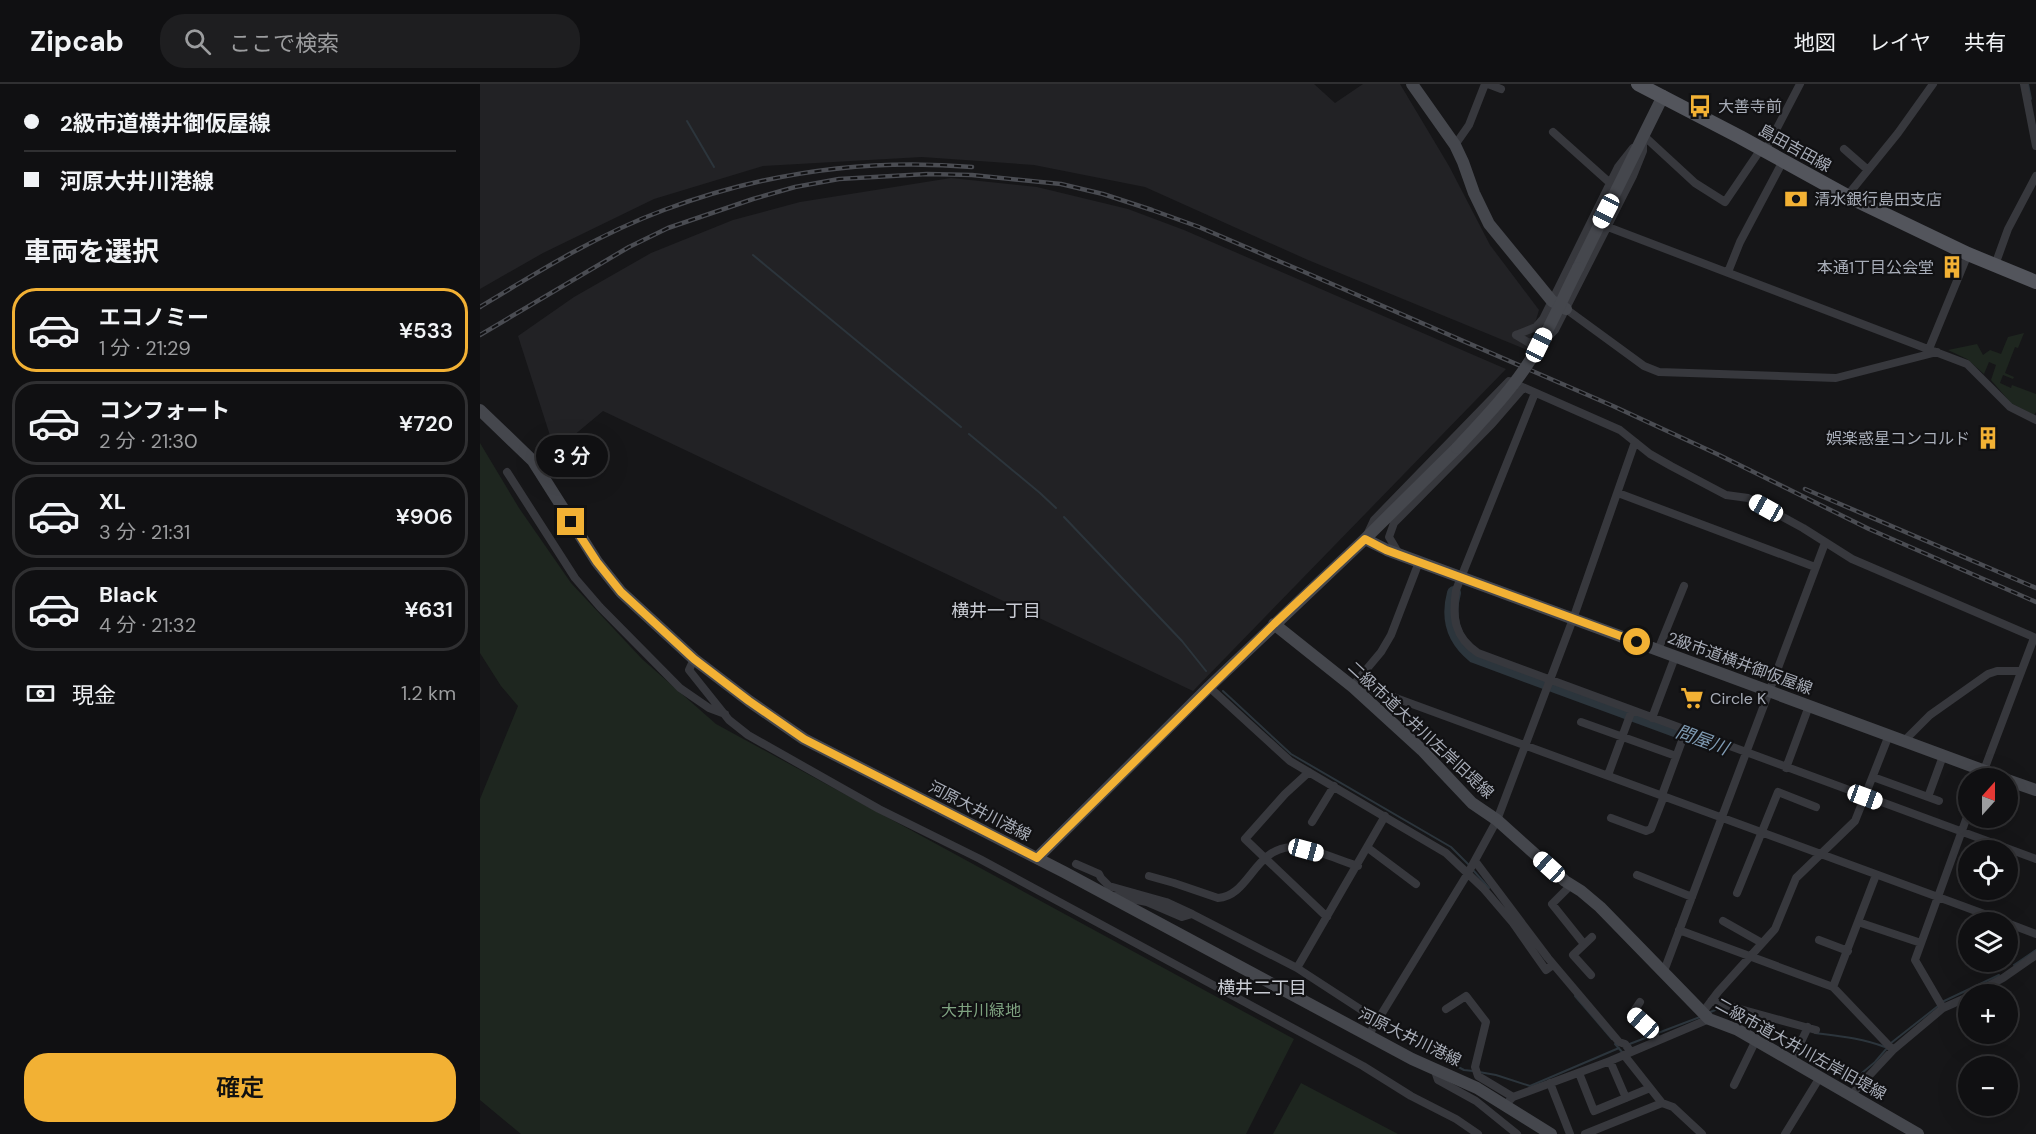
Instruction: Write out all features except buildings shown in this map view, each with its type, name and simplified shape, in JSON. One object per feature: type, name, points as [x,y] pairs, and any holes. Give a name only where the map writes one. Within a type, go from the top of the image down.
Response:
[{"type":"main road","name":"島田吉田線","points":[[1638,84],[1665,90],[1763,150],[1847,196],[1968,254],[2036,282]]},
{"type":"street","points":[[1412,84],[1455,145],[1474,194],[1489,224],[1552,301],[1644,366],[1659,372],[1836,378],[1933,350]]},
{"type":"street","points":[[1455,145],[1469,125],[1486,84],[1501,89]]},
{"type":"street","points":[[1644,136],[1695,183],[1725,202],[1763,150],[1800,84]]},
{"type":"street","points":[[1847,196],[1898,133],[1933,84]]},
{"type":"street","points":[[2024,84],[2036,146]]},
{"type":"street","points":[[1037,858],[1209,687],[1365,539],[1497,405],[1519,377],[1539,345],[1665,90]]},
{"type":"street","points":[[1553,132],[1610,183]]},
{"type":"street","points":[[1644,136],[1643,151],[1636,168],[1555,330],[1550,335],[1529,343],[1516,335],[1536,327],[1543,319],[1618,167],[1644,136]]},
{"type":"street","points":[[1844,149],[1868,170]]},
{"type":"street","points":[[1728,272],[1740,242],[1783,161]]},
{"type":"street","points":[[1995,265],[2008,229],[2036,176]]},
{"type":"street","points":[[1608,227],[1967,364],[2010,407],[2036,420]]},
{"type":"street","points":[[1933,350],[1968,254]]},
{"type":"street","points":[[1365,539],[1374,520],[1509,381],[1620,430],[1650,454],[1671,466],[1726,495],[1748,498],[1803,528],[1851,559],[2035,638],[1985,768]]},
{"type":"street","points":[[1399,555],[1389,537],[1394,523],[1492,424],[1523,388]]},
{"type":"street","points":[[1535,393],[1461,578],[1454,618],[1462,640],[1478,653],[2036,859]]},
{"type":"street","name":"河原大井川港線","points":[[480,410],[533,461],[597,562],[621,592],[694,659],[804,739],[1037,858],[1435,1071],[1509,1101],[1551,1134]]},
{"type":"street","points":[[1368,1036],[1475,862],[1497,820],[1573,619],[1635,442]]},
{"type":"street","points":[[507,472],[575,578],[600,607],[680,688],[709,708],[725,715]]},
{"type":"street","points":[[1618,493],[1815,567]]},
{"type":"street","name":"2級市道横井御仮屋線","points":[[1365,539],[1399,555],[1889,735],[1968,768]]},
{"type":"street","points":[[1664,971],[1825,543]]},
{"type":"street","points":[[1419,562],[1391,634],[1381,652],[1354,685],[1525,745],[1976,912]]},
{"type":"street","points":[[1658,650],[1684,586]]},
{"type":"street","name":"二級市道大井川左岸旧堤線","points":[[1274,624],[1354,685],[1422,750],[1472,803],[1497,820],[1571,885],[1600,907],[1706,1016],[1756,1040],[1918,1134]]},
{"type":"street","points":[[1652,718],[1675,657]]},
{"type":"street","points":[[694,659],[689,670],[725,715],[748,735],[851,793],[980,859],[1363,1066],[1478,1134]]},
{"type":"street","points":[[1904,741],[1930,715],[1988,674],[1997,671],[2021,670]]},
{"type":"street","points":[[1209,687],[1290,761],[1446,853],[1503,905]]},
{"type":"street","points":[[1786,768],[1809,706]]},
{"type":"street","points":[[1608,776],[1632,710]]},
{"type":"street","points":[[1581,722],[1676,756]]},
{"type":"street","points":[[1611,818],[1646,831],[1652,829],[1686,730]]},
{"type":"street","points":[[1446,1009],[1466,996],[1486,1022],[1475,1067],[1478,1076],[1509,1101],[1658,1041],[1706,1016],[1711,1001],[1775,929],[1796,878],[1855,821],[1889,735]]},
{"type":"street","points":[[1928,797],[1943,756]]},
{"type":"street","points":[[1309,772],[1285,794],[1245,839],[1327,917]]},
{"type":"street","points":[[1873,777],[1939,801]]},
{"type":"street","name":"2級市道横井御仮屋線","points":[[2018,783],[2036,790]]},
{"type":"street","points":[[1312,822],[1334,786]]},
{"type":"street","points":[[1737,893],[1778,792],[1816,807]]},
{"type":"street","points":[[1297,968],[1385,816]]},
{"type":"street","points":[[1943,1008],[1915,960],[1963,828]]},
{"type":"street","points":[[1149,876],[1218,898],[1225,898],[1238,889],[1264,858],[1271,852],[1283,848],[1294,847],[1358,866]]},
{"type":"street","points":[[1368,848],[1416,884]]},
{"type":"street","points":[[1475,862],[1503,905],[1550,967],[1619,1042],[1625,1044],[1627,1054],[1662,1103],[1672,1107],[1702,1134]]},
{"type":"street","points":[[1076,864],[1099,874],[1109,886],[1166,903],[1192,914],[1297,968],[1377,1020]]},
{"type":"street","points":[[1638,875],[1692,897]]},
{"type":"street","points":[[1833,987],[1876,875]]},
{"type":"street","points":[[1571,885],[1552,904],[1584,944]]},
{"type":"street","points":[[1105,894],[1147,902],[1182,917],[1192,914]]},
{"type":"street","points":[[1723,921],[1762,943]]},
{"type":"street","points":[[1858,922],[1921,943]]},
{"type":"street","points":[[2018,927],[2036,933]]},
{"type":"street","points":[[1679,930],[1833,987],[1893,1050]]},
{"type":"street","points":[[1591,975],[1573,955],[1592,937]]},
{"type":"street","points":[[1819,940],[1848,951]]},
{"type":"street","points":[[1992,984],[2036,955]]},
{"type":"street","points":[[1711,1001],[1812,1028],[1792,1061]]},
{"type":"street","points":[[1851,1095],[1893,1050],[1943,1008],[1958,1001]]},
{"type":"street","points":[[1640,1002],[1632,1014],[1654,1033],[1658,1041]]},
{"type":"street","points":[[1734,1085],[1756,1040]]},
{"type":"street","points":[[1610,1061],[1626,1098]]},
{"type":"street","points":[[1435,1071],[1438,1080],[1476,1101],[1516,1134]]},
{"type":"street","points":[[1579,1073],[1594,1111],[1650,1088]]},
{"type":"street","points":[[1785,1134],[1820,1077]]},
{"type":"street","points":[[1550,1083],[1570,1134]]},
{"type":"street","points":[[1585,1134],[1662,1103]]},
{"type":"shaded area","points":[[480,84],[1314,84],[1335,103],[1363,84],[1400,84],[1449,166],[1490,245],[1539,310],[1527,350],[1308,260],[1145,187],[1034,165],[922,157],[763,166],[654,199],[543,253],[480,289]]},
{"type":"shaded area","points":[[951,178],[1037,187],[1128,209],[1184,230],[1506,369],[1193,691],[603,411],[555,451],[518,336],[574,297],[651,253],[733,220],[800,202]]},
{"type":"green space","points":[[2024,333],[2018,348],[2015,347],[2005,373],[2014,377],[2013,379],[2003,375],[2000,383],[2036,394],[2034,415],[2011,403],[1991,380],[1996,365],[1989,362],[1984,374],[1967,359],[1948,350],[1977,344],[1983,355],[1990,350],[2001,354],[2008,337]]},
{"type":"green space","name":"大井川緑地","points":[[480,443],[519,508],[571,583],[642,659],[716,724],[1294,1039],[1246,1134],[521,1134],[480,1100],[480,799],[518,706],[501,686],[480,653]]},
{"type":"green space","points":[[1301,1083],[1398,1134],[1273,1134]]},
{"type":"waterway","points":[[2028,84],[2031,99]]},
{"type":"waterway","points":[[687,121],[714,167]]},
{"type":"waterway","points":[[753,255],[961,427]]},
{"type":"waterway","points":[[969,434],[1056,508]]},
{"type":"waterway","points":[[1064,517],[1182,641],[1206,671]]},
{"type":"waterway","name":"問屋川","points":[[1454,593],[1451,612],[1454,628],[1461,643],[1474,656],[1710,743]]},
{"type":"waterway","points":[[1223,691],[1291,754],[1451,847],[1469,865]]},
{"type":"waterway","points":[[1473,870],[1489,888]]},
{"type":"waterway","points":[[2018,962],[2036,950]]},
{"type":"waterway","points":[[1942,1002],[1999,975]]},
{"type":"waterway","points":[[1575,996],[1612,1039]]},
{"type":"waterway","points":[[1891,1043],[1938,1006]]},
{"type":"waterway","points":[[1708,1013],[1720,1008],[1726,1009]]},
{"type":"waterway","points":[[1658,1033],[1700,1017]]},
{"type":"waterway","points":[[1815,1033],[1859,1039],[1885,1047]]},
{"type":"waterway","points":[[1627,1045],[1653,1035]]},
{"type":"waterway","points":[[1615,1044],[1623,1053]]},
{"type":"waterway","points":[[1479,1072],[1530,1086],[1619,1048]]},
{"type":"waterway","points":[[1850,1083],[1875,1062],[1887,1048]]},
{"type":"waterway","points":[[1435,1055],[1464,1070],[1473,1071]]},
{"type":"railway","points":[[480,307],[616,230],[664,210],[739,186],[816,171],[855,167],[893,165],[972,167]]},
{"type":"railway","points":[[480,335],[629,247],[668,228],[795,187],[839,179],[927,174],[972,175],[1061,184],[1103,194],[1152,210],[1199,227],[1302,271],[1613,406],[1869,529],[2036,602]]},
{"type":"railway","points":[[1805,489],[2036,588]]},
{"type":"place","name":"大善寺前","points":[[1700,106]]},
{"type":"place","name":"清水銀行島田支店","points":[[1796,199]]},
{"type":"place","name":"本通1丁目公会堂","points":[[1952,267]]},
{"type":"place","name":"娯楽惑星コンコルド","points":[[1988,438]]},
{"type":"place","name":"Circle K","points":[[1692,698]]},
{"type":"district","name":"横井一丁目","points":[[996,611]]},
{"type":"district","name":"横井二丁目","points":[[1262,988]]},
{"type":"route","points":[[571,522],[597,562],[621,592],[694,659],[749,701],[804,739],[1037,858],[1274,624],[1365,539],[1386,550],[1637,642]]}]
